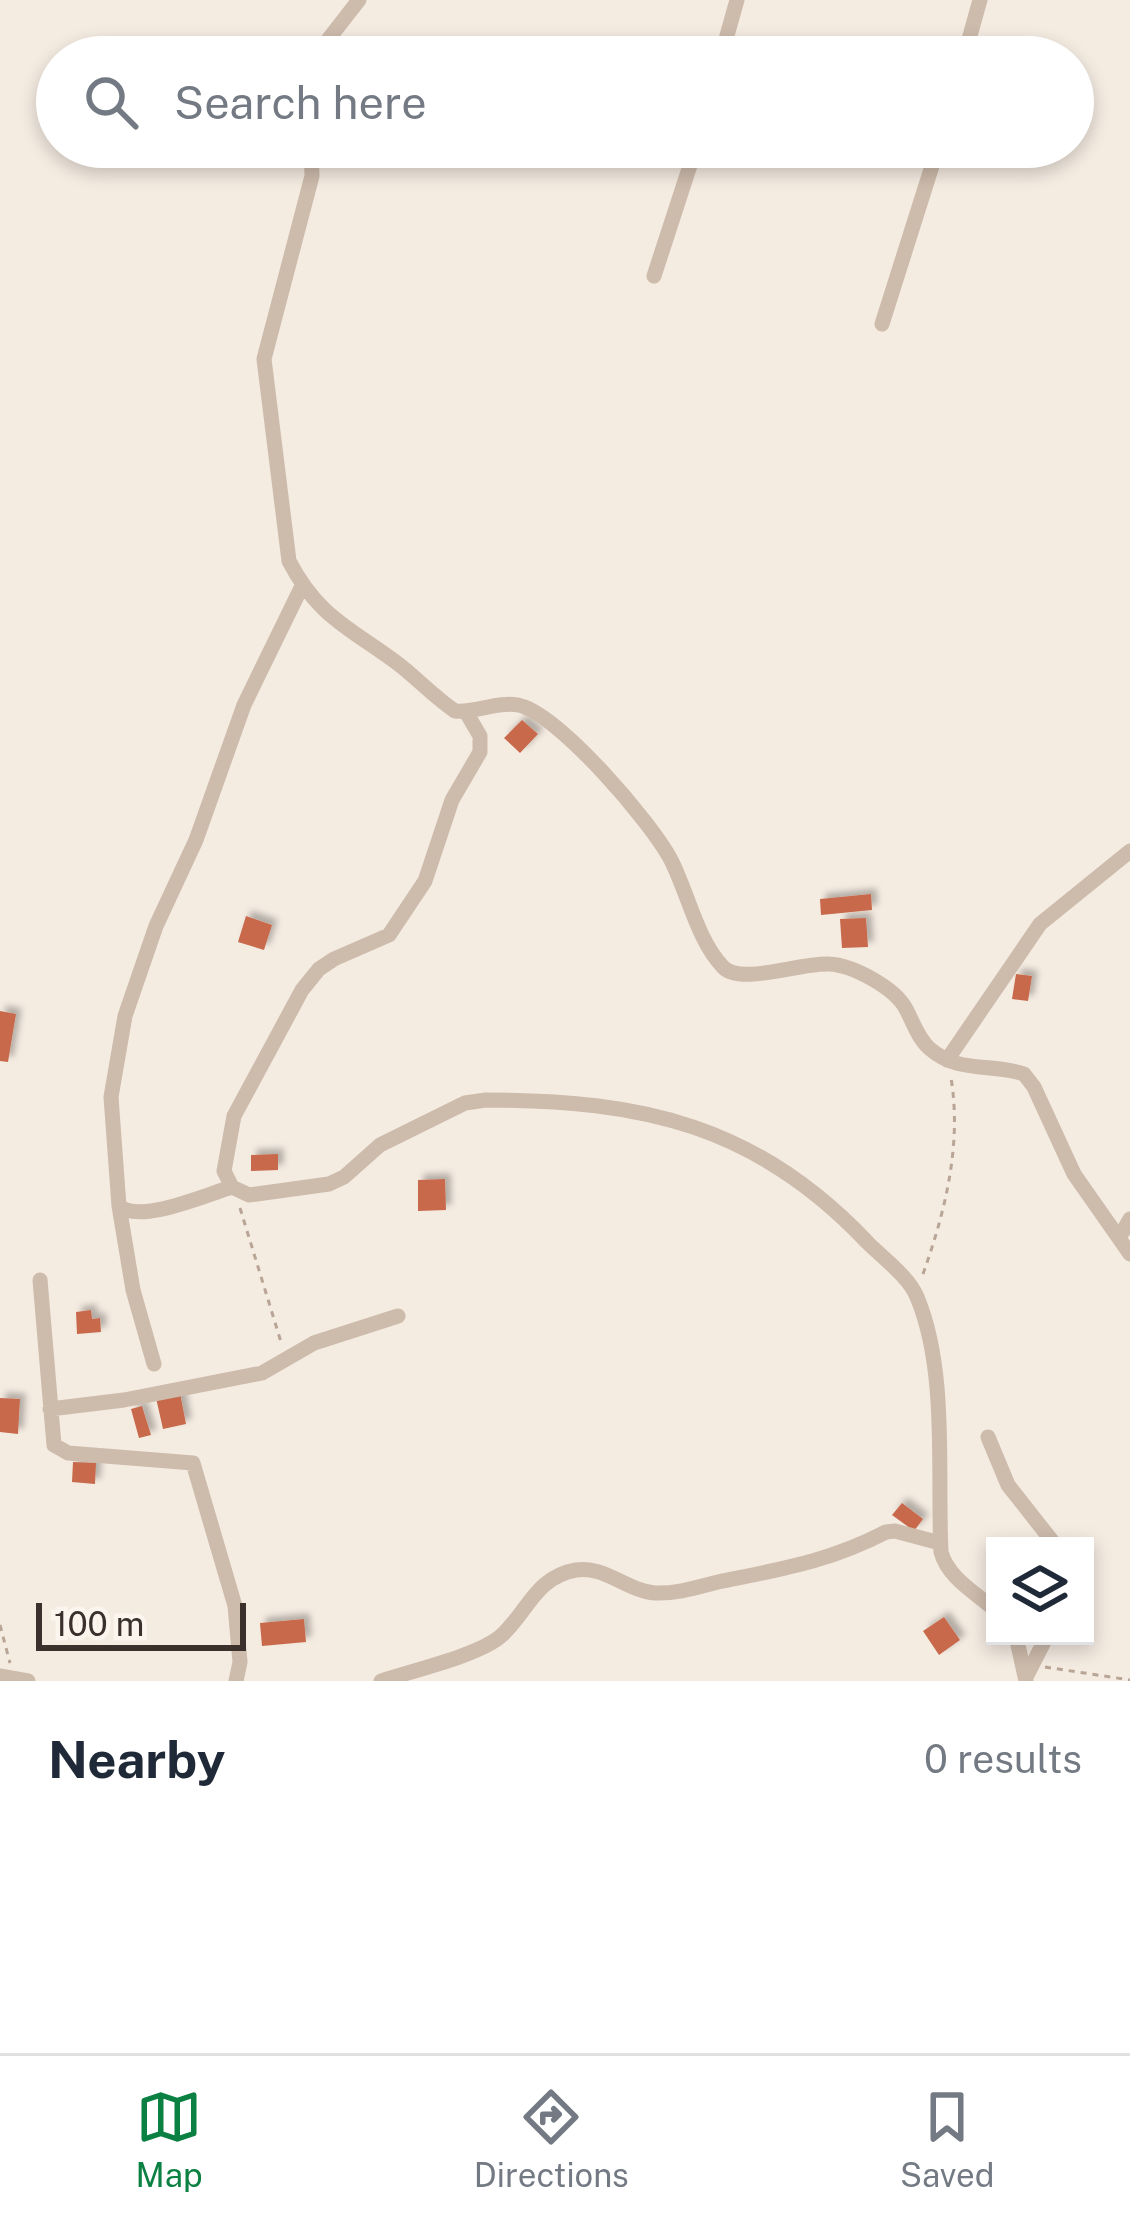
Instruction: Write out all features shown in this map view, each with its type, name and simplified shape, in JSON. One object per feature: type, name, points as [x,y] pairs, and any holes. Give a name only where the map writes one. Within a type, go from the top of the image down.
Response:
[{"type":"street","points":[[331,36],[359,0]]},
{"type":"street","points":[[727,36],[737,0]]},
{"type":"street","points":[[970,36],[980,0]]},
{"type":"street","points":[[312,168],[264,359],[289,560],[302,586],[359,641],[399,665],[455,711],[522,705],[541,716],[604,774],[670,857],[711,949],[727,971],[739,976],[794,965],[841,966],[880,985],[903,1003],[928,1048],[947,1060],[960,1066],[1013,1070],[1030,1079],[1074,1174],[1130,1254]]},
{"type":"street","points":[[654,276],[689,168]]},
{"type":"street","points":[[881,324],[931,168]]},
{"type":"street","points":[[154,1364],[133,1290],[119,1206],[111,1097],[124,1016],[156,926],[196,841],[244,705],[302,586]]},
{"type":"street","points":[[466,712],[479,736],[480,752],[452,800],[425,881],[389,935],[334,959],[302,990],[235,1116],[224,1171],[232,1187],[249,1195],[329,1184],[380,1145],[465,1103],[529,1100],[642,1110],[749,1148],[842,1215],[916,1293],[935,1380],[944,1564],[986,1602]]},
{"type":"street","points":[[947,1060],[1032,933],[1130,850]]},
{"type":"street","points":[[119,1206],[127,1213],[145,1213],[232,1187]]},
{"type":"street","points":[[1119,1238],[1130,1219]]},
{"type":"street","points":[[40,1280],[50,1433],[58,1450],[174,1460],[197,1468],[236,1606],[240,1662],[236,1681]]},
{"type":"street","points":[[50,1409],[192,1388],[262,1372],[314,1342],[398,1316]]},
{"type":"street","points":[[988,1437],[1008,1485],[1049,1537]]},
{"type":"street","points":[[381,1681],[501,1637],[547,1582],[580,1569],[662,1594],[825,1561],[886,1532],[940,1543]]},
{"type":"street","points":[[1019,1645],[1028,1674]]},
{"type":"street","points":[[1028,1674],[1042,1645]]},
{"type":"path","points":[[916,1293],[948,1194],[954,1111],[947,1060]]},
{"type":"path","points":[[232,1187],[266,1284],[284,1362]]},
{"type":"path","points":[[0,1625],[15,1679]]},
{"type":"path","points":[[1028,1674],[1130,1680]]},
{"type":"building","points":[[522,720],[538,734],[520,753],[504,738]]},
{"type":"building","points":[[871,894],[872,910],[821,915],[820,899]]},
{"type":"building","points":[[246,916],[272,925],[264,950],[238,942]]},
{"type":"building","points":[[866,918],[868,947],[842,948],[840,919]]},
{"type":"building","points":[[1016,974],[1032,976],[1028,1001],[1012,999]]},
{"type":"building","points":[[0,1011],[16,1014],[8,1062],[0,1061]]},
{"type":"building","points":[[278,1154],[278,1170],[251,1171],[251,1155]]},
{"type":"building","points":[[445,1179],[446,1210],[418,1211],[418,1180]]},
{"type":"building","points":[[91,1310],[92,1319],[100,1318],[101,1332],[77,1334],[76,1312]]},
{"type":"building","points":[[180,1393],[186,1424],[163,1429],[156,1398]]},
{"type":"building","points":[[0,1398],[20,1399],[18,1434],[0,1432]]},
{"type":"building","points":[[142,1406],[151,1435],[139,1438],[131,1409]]},
{"type":"building","points":[[73,1462],[96,1463],[95,1484],[72,1482]]},
{"type":"building","points":[[902,1503],[923,1519],[914,1531],[892,1515]]},
{"type":"building","points":[[944,1617],[960,1640],[939,1655],[923,1631]]},
{"type":"building","points":[[304,1619],[306,1642],[262,1646],[260,1623]]}]
